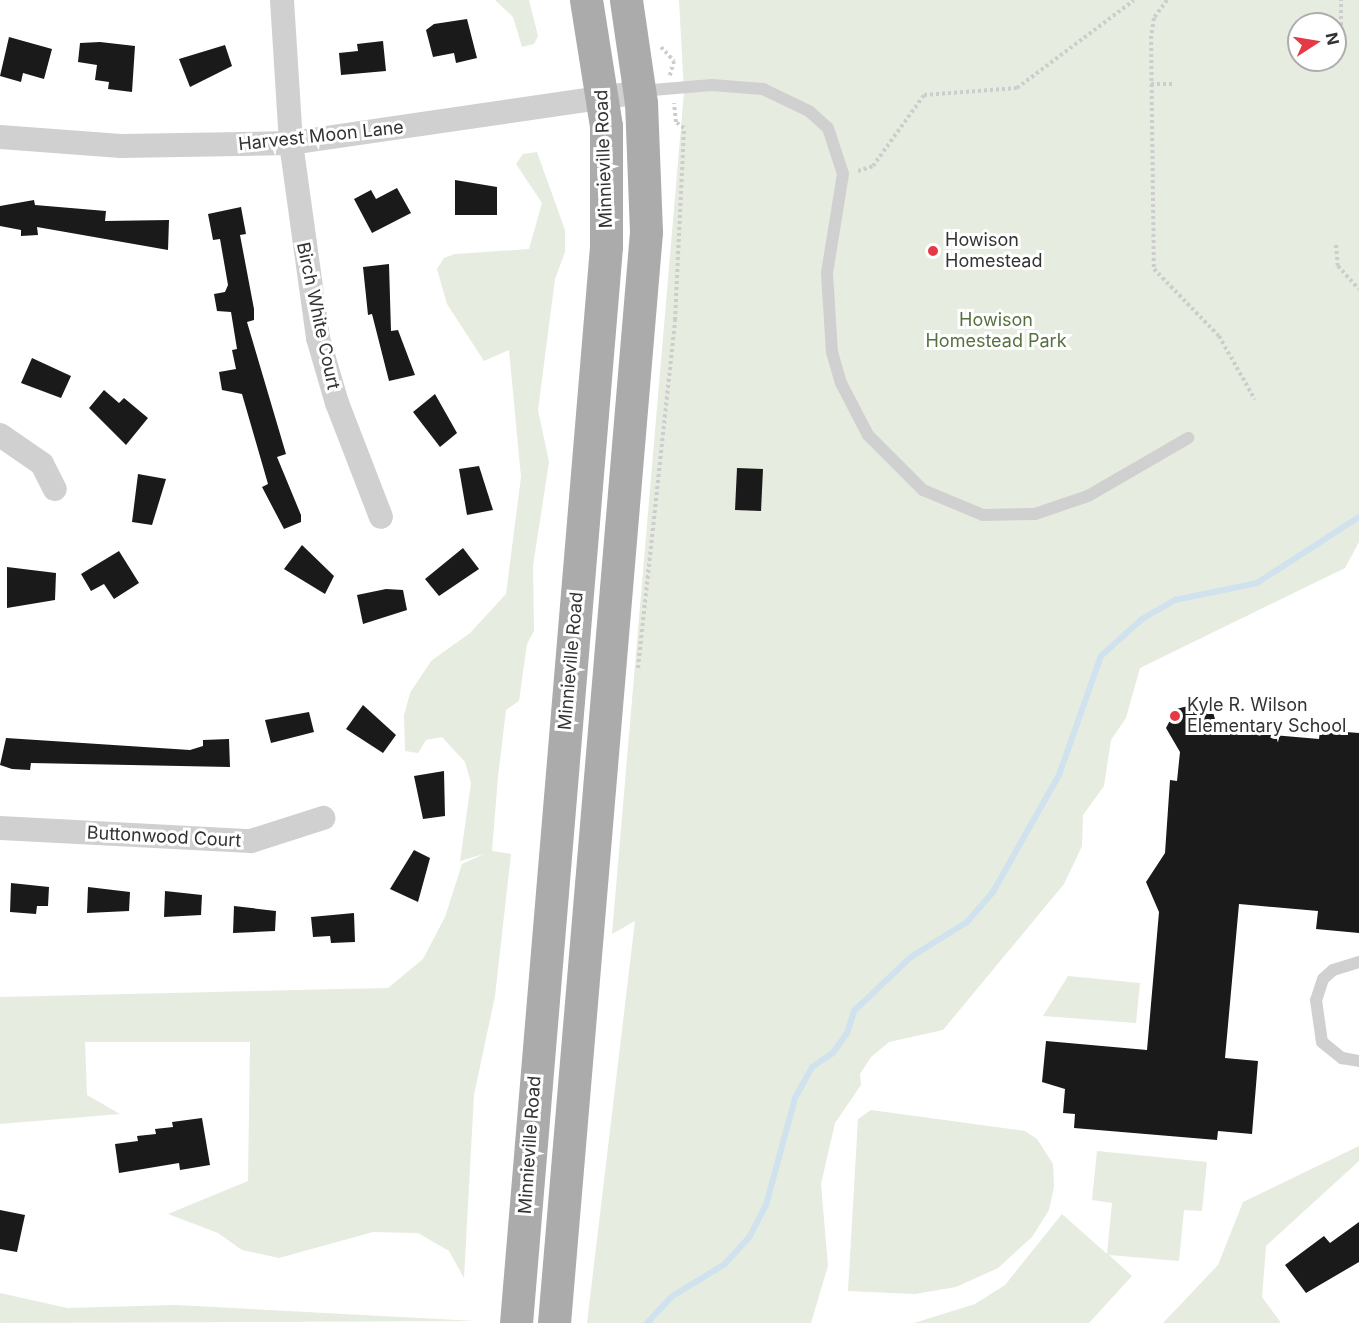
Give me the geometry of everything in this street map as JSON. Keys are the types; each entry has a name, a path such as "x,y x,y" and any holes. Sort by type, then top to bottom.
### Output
{"main road":[{"name":"Minnieville Road","path":"516,1323 606,246 602,96 586,0"},
{"path":"554,1323 643,278 646,186 640,92 626,0"}],"street":[{"name":"Birch White Court","path":"282,0 291,143 318,338 337,403 381,517"},
{"name":"Harvest Moon Lane","path":"0,137 121,146 291,143 640,92"},
{"path":"0,435 42,464 55,489"},
{"name":"Buttonwood Court","path":"0,828 244,841 282,835 323,818"}],"lane":[{"path":"640,92 734,85 787,98 828,128 843,174 827,273 832,352 854,413 890,463 913,483 955,507 983,515 1035,514 1088,496 1188,438"},
{"path":"1359,962 1333,970 1323,979 1316,1000 1322,1042 1342,1058 1359,1061"}],"path":[{"path":"843,174 873,166 924,95 1017,88 1134,0"},
{"path":"1167,0 1152,28 1154,269 1219,336 1255,400"},
{"path":"1151,84 1174,84"},
{"path":"637,674 675,320 684,128 676,122"},
{"path":"1336,245 1338,266 1359,289"}],"green space":[{"path":"495,0 529,0 538,36 534,44 522,47 513,17"},
{"name":"Howison Homestead Park","path":"679,0 1359,0 1359,542 1345,568 1140,668 1126,718 1111,740 1104,786 1083,815 1082,846 1064,884 943,1030 889,1042 871,1057 860,1074 861,1085 835,1123 821,1184 828,1266 811,1323 587,1323 635,921 612,934 684,92"},
{"path":"537,152 565,230 565,252 555,279 538,410 549,462 533,566 534,631 527,644 519,701 506,710 498,777 492,851 511,854 495,996 474,1095 464,1278 449,1251 418,1233 373,1232 279,1258 242,1250 218,1233 168,1214 248,1181 250,1042 85,1042 87,1095 120,1114 0,1124 0,997 388,988 423,959 445,917 462,864 484,854 460,861 471,783 465,762 442,737 426,740 418,753 405,751 404,715 410,693 431,661 470,633 506,594 521,477 509,350 484,361 447,304 437,269 444,258 455,254 529,249 542,203 516,164 523,154"},
{"path":"1068,976 1140,983 1136,1023 1043,1016"},
{"path":"871,1110 1025,1131 1037,1139 1053,1164 1054,1187 1049,1210 1032,1237 998,1268 956,1287 915,1294 848,1291 858,1119"},
{"path":"1359,1146 1359,1161 1266,1246 1262,1297 1281,1323 1163,1323 1218,1265 1243,1202"},
{"path":"1097,1151 1207,1162 1202,1211 1184,1210 1179,1261 1109,1255 1132,1276 1089,1323 914,1323 975,1304 1005,1285 1062,1214 1107,1254 1112,1203 1092,1200"},
{"path":"0,1293 67,1308 176,1305 476,1321 0,1323"}],"building":[{"path":"467,19 477,58 456,63 454,53 433,57 426,30 434,24"},
{"path":"9,37 52,49 44,79 23,73 21,82 0,76"},
{"path":"383,41 386,71 341,75 339,53 358,51 357,44"},
{"path":"100,42 135,46 132,92 108,89 109,82 95,80 97,65 78,62 80,43"},
{"path":"225,45 232,66 190,87 179,59"},
{"path":"455,180 497,187 497,215 455,215"},
{"path":"397,188 411,213 372,233 354,199 371,190 376,199"},
{"path":"34,200 35,205 106,211 105,221 169,220 168,250 37,227 38,235 21,236 21,230 0,226 0,206"},
{"path":"241,207 246,234 240,235 254,309 254,320 247,322 286,454 277,457 301,515 301,522 284,529 262,487 268,484 242,394 222,390 219,372 236,369 232,350 237,349 231,312 217,311 214,294 225,292 228,285 220,239 213,240 208,214"},
{"path":"389,264 391,331 398,330 415,375 389,381 372,314 368,315 363,267"},
{"path":"32,358 71,376 61,398 21,383"},
{"path":"104,390 119,403 124,398 148,418 126,445 89,408"},
{"path":"435,394 457,433 440,447 413,412"},
{"path":"479,466 493,510 467,515 459,469"},
{"path":"737,468 763,469 761,511 735,510"},
{"path":"138,474 166,479 152,525 132,522"},
{"path":"302,545 334,576 325,594 284,569"},
{"path":"463,548 479,569 439,596 425,579"},
{"path":"119,551 139,583 114,599 104,584 91,591 81,574"},
{"path":"7,567 56,573 55,600 7,608"},
{"path":"386,589 403,590 407,610 363,624 357,595"},
{"path":"1196,704 1213,712 1218,730 1319,739 1320,730 1359,733 1359,933 1316,929 1318,911 1239,904 1225,1058 1258,1061 1252,1134 1218,1131 1217,1140 1074,1128 1075,1114 1063,1113 1065,1089 1042,1082 1046,1041 1147,1050 1159,912 1146,882 1165,853 1170,780 1177,781 1180,752 1166,728 1176,709"},
{"path":"363,705 396,735 383,753 346,729"},
{"path":"309,712 314,732 271,743 265,720"},
{"path":"6,738 190,750 203,746 203,740 229,739 230,767 31,763 30,770 12,769 0,765"},
{"path":"444,771 445,816 423,819 414,776"},
{"path":"414,850 430,858 418,902 390,889"},
{"path":"11,883 49,887 48,906 37,906 36,914 10,912"},
{"path":"88,887 130,892 129,911 87,913"},
{"path":"165,891 202,895 201,915 164,917"},
{"path":"234,906 276,911 275,931 233,933"},
{"path":"354,913 355,942 331,943 330,936 313,937 311,917"},
{"path":"202,1118 210,1165 180,1170 179,1163 119,1173 115,1144 138,1141 137,1136 156,1134 155,1129 173,1127 172,1122"},
{"path":"0,1210 25,1215 17,1252 0,1249"},
{"path":"1359,1222 1359,1262 1306,1293 1285,1265 1324,1236 1330,1243"}],"waterway":[{"path":"647,1323 671,1297 725,1264 750,1236 766,1205 795,1098 812,1067 833,1053 847,1033 854,1011 911,957 967,922 993,892 1059,775 1101,656 1142,619 1175,600 1257,583 1359,517"}],"place":[{"name":"Howison Homestead","path":"933,251"},
{"name":"Kyle R. Wilson Elementary School","path":"1175,716"}]}
